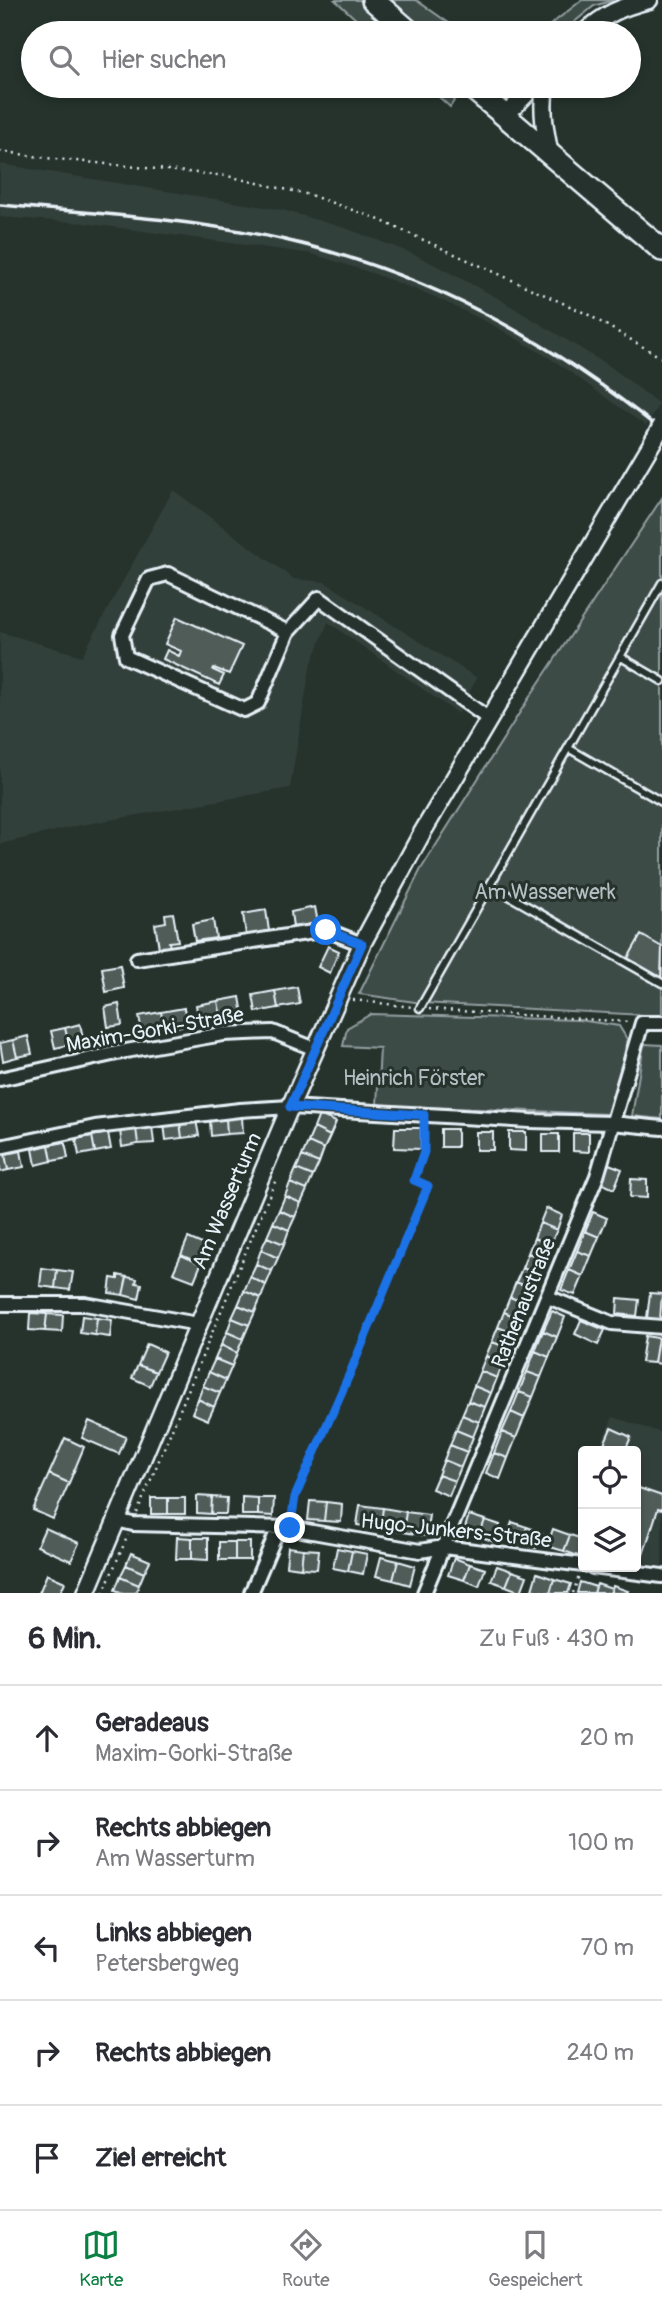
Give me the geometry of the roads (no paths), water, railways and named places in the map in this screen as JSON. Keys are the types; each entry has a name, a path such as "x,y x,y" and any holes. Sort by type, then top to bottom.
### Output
{"main road":[{"path":"373,0 397,21"},
{"path":"484,98 662,250"}],"street":[{"path":"597,21 630,5 649,0"},
{"path":"505,116 522,98"},
{"path":"543,98 543,124 550,155"},
{"name":"Am Wasserturm","path":"86,1593 290,1107 362,944 422,833 658,431"},
{"path":"288,632 168,574 149,579 122,635 126,657 244,710 258,703 288,632 319,598 489,719"},
{"path":"137,958 326,930 362,944"},
{"name":"Rathenaustraße","path":"424,1593 597,1176 642,1023 662,1023"},
{"name":"Maxim-Gorki-Straße","path":"0,1079 223,1034 273,1032 315,1049"},
{"path":"0,1147 95,1127 240,1110 290,1107 612,1123 662,1128"},
{"path":"548,1297 611,1323 662,1327"},
{"path":"0,1304 85,1304 198,1324"},
{"name":"Hugo-Junkers-Straße","path":"116,1520 133,1524 290,1528 420,1550 444,1547 578,1569"},
{"path":"251,1593 276,1534 290,1528"},
{"path":"631,1572 662,1576"}],"lane":[{"path":"420,1008 662,583"},
{"path":"621,657 662,681"},
{"path":"568,748 662,802"},
{"path":"490,885 662,983"}],"railway":[{"path":"0,205 215,227 285,240 388,271 437,291 531,339 576,367 662,431"}],"park label":[{"name":"Am Wasserwerk","path":"545,892"},
{"name":"Heinrich Förster","path":"414,1078"}]}
